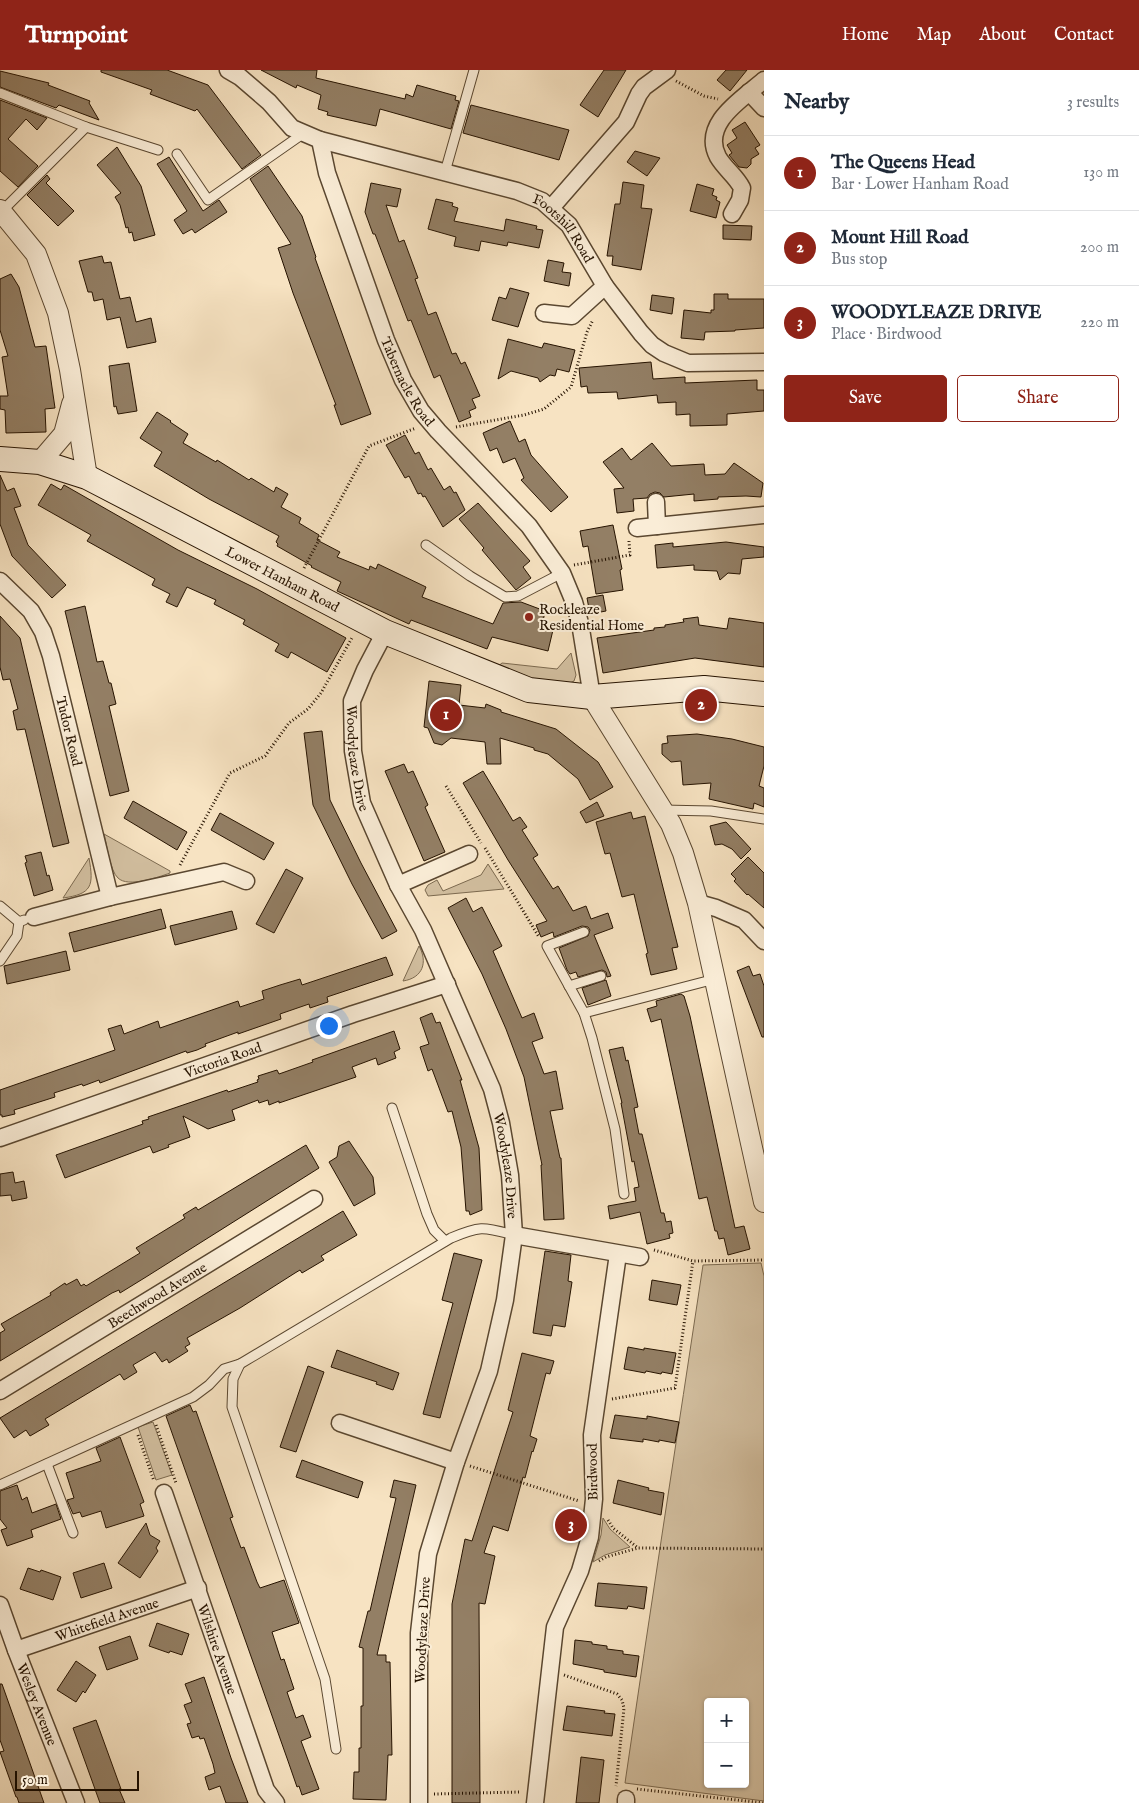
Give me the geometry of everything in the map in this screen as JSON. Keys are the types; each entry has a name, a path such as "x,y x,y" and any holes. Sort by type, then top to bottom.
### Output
{"main road":[{"name":"Lower Hanham Road","path":"0,459 40,462 87,477 385,632 529,690 592,698 704,688 764,694"}],"street":[{"path":"228,70 240,77 269,102 292,128 320,140"},
{"path":"551,208 626,122 644,87 667,70"},
{"path":"732,214 740,200 742,188 717,155 715,134 721,119 731,106 764,80"},
{"path":"749,92 764,108"},
{"name":"Footshill Road","path":"320,140 517,191 542,200 569,225 609,292 652,345 674,358 688,362 764,362"},
{"name":"Tabernacle Road","path":"320,140 327,173 386,340 403,380 421,411 434,427 529,526 561,571 574,602 580,623 592,698"},
{"path":"1,210 36,254 58,313 87,477"},
{"path":"544,313 572,316 609,292"},
{"path":"40,462 64,434 74,398"},
{"path":"656,502 657,526"},
{"path":"637,528 764,515"},
{"name":"Tudor Road","path":"0,581 31,611 46,640 110,897"},
{"name":"Woodyleaze Drive","path":"385,632 365,670 352,701 353,751 362,803 398,885 423,930 492,1089 501,1123 510,1175 514,1235 504,1300 489,1371 456,1462 428,1554 419,1633 419,1798"},
{"path":"592,698 671,824 683,853 698,903 764,1202"},
{"path":"398,885 469,854"},
{"path":"27,919 110,897 224,872 246,881"},
{"path":"698,903 716,908 744,920 764,941"},
{"name":"Victoria Road","path":"0,1138 353,1014 447,984"},
{"name":"Beechwood Avenue","path":"0,1390 314,1199"},
{"path":"514,1235 628,1255"},
{"name":"Birdwood","path":"535,1797 555,1627 580,1571 590,1537 593,1502 592,1435 596,1403 628,1255"},
{"path":"340,1423 456,1462"},
{"name":"Wilshire Avenue","path":"164,1493 266,1790 276,1803"},
{"name":"Whitefield Avenue","path":"16,1650 198,1588"},
{"name":"Wesley Avenue","path":"0,1605 76,1803"}],"lane":[{"path":"445,172 474,70"},
{"path":"0,93 86,127 158,150"},
{"path":"1,210 86,127"},
{"path":"177,154 208,200 304,133"},
{"path":"426,544 470,576 504,597 518,596 561,571"},
{"path":"662,810 711,811 764,819"},
{"path":"0,906 27,919 0,961"},
{"path":"584,932 547,946 584,1013 602,1074 615,1129 624,1194"},
{"path":"569,986 601,976"},
{"path":"584,1013 715,979"},
{"path":"392,1108 427,1214 434,1230 445,1241"},
{"path":"0,1485 193,1397 209,1385 224,1369 240,1364 445,1241 472,1229 487,1228 514,1235"},
{"path":"240,1364 233,1379 232,1407 325,1679 336,1749"},
{"path":"47,1464 73,1533"}],"path":[{"path":"689,89 704,96"},
{"path":"295,585 368,446 434,427 472,424 544,410 571,387 586,332 609,292"},
{"path":"561,571 630,555 627,531 637,528"},
{"path":"170,884 230,773 266,756 289,723 308,709 321,693 362,620"},
{"path":"446,786 539,937 547,946"},
{"path":"628,1255 645,1247 693,1261 764,1260"},
{"path":"596,1403 675,1388 693,1261"},
{"path":"134,1424 158,1495 178,1488 152,1415"},
{"path":"456,1462 593,1502 613,1528 638,1548"},
{"path":"580,1571 606,1557 638,1548 764,1549"},
{"path":"549,1670 617,1694 622,1700 624,1708 616,1786 626,1794 764,1803"},
{"path":"419,1798 535,1797"}],"shaded area":[{"path":"571,653 576,675 574,681 570,683 536,680 497,667 502,663 557,669"},
{"path":"104,834 170,871 170,873 144,881 123,881 115,875"},
{"path":"89,858 91,882 89,887 80,894 63,898"},
{"path":"488,864 504,889 428,896 425,890 428,885 437,880 443,891 481,875"},
{"path":"419,946 423,958 422,968 415,977 403,981"},
{"path":"761,1263 764,1276 764,1801 625,1783 703,1265"},
{"path":"153,1422 172,1475 156,1480 138,1427"},
{"path":"603,1518 610,1529 630,1547 605,1555 593,1562 601,1535"}],"building":[{"path":"101,70 167,70 208,85 261,155 242,169 197,109 195,111 150,94 152,90 101,72"},
{"path":"261,70 317,70 316,78 405,99 406,94 413,97 417,85 456,96 455,100 459,101 451,129 380,109 376,126 327,115 328,112 318,109 321,95 297,85 296,88"},
{"path":"604,70 626,70 598,117 580,105"},
{"path":"726,70 747,70 730,91 717,80"},
{"path":"0,71 49,83 48,85 90,101 89,103 99,120 59,105 56,108 0,87"},
{"path":"0,100 47,118 37,130 26,119 8,139 38,166 18,187 0,171"},
{"path":"471,105 569,130 559,160 463,133"},
{"path":"745,122 760,145 755,148 759,154 751,159 751,164 747,168 739,167 729,155 732,153 727,145 737,138 732,130"},
{"path":"117,147 141,186 155,235 134,241 132,232 129,233 128,227 126,228 120,205 115,197 121,193 97,165"},
{"path":"635,151 660,158 647,176 627,162"},
{"path":"169,157 203,211 219,200 227,212 195,233 192,229 183,234 174,220 187,211 157,164"},
{"path":"268,166 302,216 315,258 371,414 341,425 334,405 336,405 293,293 278,248 291,244 250,179"},
{"path":"47,175 50,179 46,183 74,211 58,226 27,195"},
{"path":"623,182 644,185 641,208 652,209 641,270 612,265 613,256 607,256 615,204 620,204"},
{"path":"371,183 401,189 397,207 386,205 399,242 404,240 418,278 415,279 428,315 436,312 452,354 456,353 461,364 465,362 480,396 472,399 476,408 469,411 471,417 459,422 440,375 434,378 411,320 408,321 375,234 373,234 365,212"},
{"path":"697,184 714,189 712,195 717,197 716,200 720,202 716,218 690,211"},
{"path":"436,199 453,203 452,206 458,208 454,221 504,231 506,219 537,226 536,229 543,230 539,248 508,242 507,246 481,241 479,251 454,246 456,237 428,229"},
{"path":"723,225 752,226 751,240 723,239"},
{"path":"102,256 104,263 111,262 120,299 130,297 136,322 151,318 156,342 127,348 120,317 107,320 103,299 94,301 92,292 88,292 79,261"},
{"path":"548,260 564,263 562,272 571,273 569,286 544,281"},
{"path":"11,274 19,287 35,347 46,346 55,408 45,409 46,432 6,433 5,410 0,409 0,396 8,396 2,357 8,356 0,330 0,279"},
{"path":"510,288 529,293 518,327 492,320 499,297 506,299"},
{"path":"714,294 728,294 728,299 764,299 764,328 705,332 704,340 681,338 684,310 711,313 711,310 714,310"},
{"path":"652,295 674,298 672,314 650,310"},
{"path":"508,339 542,348 544,343 575,350 569,372 557,369 555,376 550,375 540,382 538,378 511,371 498,379"},
{"path":"651,362 653,379 685,377 685,383 757,380 757,390 764,390 764,411 727,414 727,425 690,426 690,414 676,415 676,402 658,403 657,395 618,399 617,392 588,393 587,386 581,387 579,368"},
{"path":"129,363 137,411 118,414 116,406 114,407 109,366"},
{"path":"157,412 188,434 183,443 216,462 217,460 249,480 251,478 274,492 276,487 288,494 281,507 301,518 299,523 319,535 317,540 340,552 337,557 369,570 370,566 376,569 378,564 426,587 422,597 493,624 503,603 521,602 545,611 542,627 553,630 548,651 492,637 487,649 411,620 409,624 337,591 341,582 311,567 277,546 276,542 279,536 209,499 154,466 162,452 140,438"},
{"path":"510,421 519,442 525,439 531,455 568,497 551,512 521,480 524,478 515,458 503,463 497,448 490,451 483,433"},
{"path":"405,435 415,454 419,452 428,470 431,468 444,490 450,486 454,493 456,492 465,510 443,527 425,496 423,497 421,493 418,494 409,476 405,478 386,445"},
{"path":"652,443 671,466 704,464 705,475 725,474 734,463 763,483 761,497 718,497 718,499 694,501 694,494 664,497 660,493 655,492 647,498 633,499 634,511 617,513 614,489 624,488 603,462 622,448 631,460"},
{"path":"0,475 7,491 14,488 21,506 14,508 28,545 66,585 52,598 12,556 0,524"},
{"path":"51,484 61,490 64,485 178,550 257,589 346,638 327,672 291,652 288,658 275,651 279,644 243,624 245,620 214,604 216,600 187,587 177,607 166,602 170,594 152,585 155,579 87,541 91,535 38,505"},
{"path":"478,503 530,561 523,567 531,578 516,590 459,519"},
{"path":"613,525 622,569 620,570 623,590 596,594 588,546 583,547 580,531"},
{"path":"726,542 764,547 764,557 742,559 740,574 728,573 720,580 717,571 694,570 694,565 657,568 655,545 673,543 673,547"},
{"path":"603,595 606,611 590,614 587,598"},
{"path":"85,606 97,662 103,661 116,704 109,706 129,791 110,796 65,611"},
{"path":"0,616 20,638 69,843 53,847 25,729 17,730 13,711 18,709 10,679 3,680 0,667"},
{"path":"698,617 699,625 727,629 729,618 764,623 764,667 695,658 603,673 597,638 654,630 654,628 665,627 665,625 684,622 683,619"},
{"path":"429,681 461,685 459,705 485,708 486,704 501,710 501,712 556,729 598,762 613,787 590,800 578,779 548,754 500,738 501,764 487,764 485,742 451,738 442,745 434,743 428,728 424,727"},
{"path":"322,731 330,800 397,931 382,939 313,805 304,733"},
{"path":"697,734 732,739 764,747 764,766 759,786 764,788 764,807 754,803 753,809 709,799 711,783 683,785 681,761 671,762 662,754 662,744 668,743 667,736"},
{"path":"404,764 408,773 413,771 428,805 425,807 445,852 424,861 385,771"},
{"path":"483,771 513,821 520,817 527,827 522,830 538,855 533,858 553,889 558,886 573,911 586,906 591,919 608,913 613,928 594,935 611,976 607,977 606,972 602,970 578,977 576,972 570,974 567,970 559,948 588,936 590,930 588,927 582,926 554,937 553,932 541,937 536,925 547,921 508,860 463,783"},
{"path":"133,801 187,832 177,850 124,818"},
{"path":"597,802 604,816 586,823 580,812"},
{"path":"631,812 633,819 645,816 678,947 672,948 677,969 651,975 646,954 648,953 634,894 622,897 610,853 605,854 596,822"},
{"path":"220,813 274,843 264,860 211,830"},
{"path":"726,822 751,849 741,859 732,849 722,844 715,845 710,826"},
{"path":"41,852 47,876 49,875 53,890 34,896 25,863 27,862 25,856"},
{"path":"748,857 764,873 764,908 747,895 734,881 736,879 731,874"},
{"path":"286,869 303,878 274,933 256,924"},
{"path":"466,898 473,912 482,907 502,946 493,951 522,1018 534,1013 543,1038 532,1042 544,1074 556,1071 563,1109 550,1111 561,1158 564,1219 544,1220 542,1165 524,1077 482,974 448,908"},
{"path":"161,909 166,928 74,952 69,933"},
{"path":"232,911 237,929 175,945 170,926"},
{"path":"66,951 70,970 7,984 4,966"},
{"path":"386,957 393,975 327,997 328,1002 310,1008 309,1004 280,1014 281,1019 205,1044 206,1046 197,1050 187,1053 186,1051 100,1083 99,1080 54,1093 55,1097 14,1110 15,1114 2,1117 0,1115 0,1090 115,1050 108,1029 121,1025 124,1034 158,1021 160,1028 238,1001 240,1007 264,999 262,991 280,985 300,979 302,985"},
{"path":"749,966 753,976 760,974 764,986 764,1037 762,1037 737,971"},
{"path":"606,980 611,996 588,1005 582,988"},
{"path":"681,994 684,996 690,1016 735,1228 744,1226 750,1249 728,1255 724,1238 719,1239 717,1231 715,1231 707,1197 699,1199 661,1019 651,1022 647,1009 657,1006 656,1001"},
{"path":"432,1013 436,1023 440,1022 462,1080 460,1080 479,1148 482,1210 470,1215 469,1211 466,1211 461,1147 452,1111 448,1112 432,1069 428,1071 420,1047 429,1044 420,1018"},
{"path":"394,1031 400,1049 394,1052 396,1058 378,1065 376,1058 352,1067 356,1077 279,1103 279,1101 269,1105 268,1100 259,1103 258,1100 232,1110 235,1120 208,1129 183,1116 190,1137 153,1153 150,1146 65,1178 56,1155 143,1124 142,1121 149,1119 148,1117 227,1090 228,1092 258,1082 258,1076 277,1070 279,1074 313,1062 312,1060"},
{"path":"623,1047 626,1061 628,1060 638,1107 634,1108 639,1134 642,1134 661,1213 664,1213 666,1222 671,1221 673,1233 669,1234 670,1238 647,1244 640,1212 610,1219 608,1206 636,1201 634,1188 639,1187 609,1050"},
{"path":"349,1141 373,1177 375,1194 354,1206 329,1162 337,1157 339,1146"},
{"path":"306,1145 319,1168 120,1293 119,1290 112,1293 0,1361 0,1333 5,1330 1,1324 51,1295 50,1293 65,1283 66,1285 77,1279 81,1286 84,1284 86,1286 140,1253 136,1248 185,1218 183,1215 196,1207 198,1210"},
{"path":"13,1172 15,1183 24,1181 27,1198 12,1201 11,1195 0,1196 0,1174"},
{"path":"343,1211 357,1235 321,1256 324,1260 302,1273 300,1270 240,1308 187,1338 190,1344 185,1347 188,1351 169,1363 167,1359 162,1362 155,1352 133,1365 137,1372 124,1380 120,1374 45,1419 49,1425 30,1436 26,1430 14,1438 0,1418"},
{"path":"545,1251 571,1255 568,1281 572,1282 565,1327 553,1325 551,1336 533,1333"},
{"path":"454,1253 482,1260 440,1418 423,1414 453,1303 442,1300"},
{"path":"652,1280 681,1285 677,1305 649,1300"},
{"path":"628,1347 676,1353 672,1374 646,1371 645,1373 624,1369"},
{"path":"337,1350 399,1373 393,1390 376,1384 377,1382 331,1367"},
{"path":"522,1353 554,1361 550,1374 546,1373 530,1436 537,1439 525,1478 523,1477 508,1531 493,1526 484,1553 495,1556 485,1604 479,1603 480,1803 452,1803 452,1604 465,1539 472,1541 513,1412 508,1410"},
{"path":"308,1366 324,1372 296,1452 280,1447"},
{"path":"190,1405 193,1412 196,1411 233,1517 230,1518 241,1548 244,1547 260,1588 284,1580 299,1623 272,1632 281,1660 284,1659 294,1689 287,1692 296,1718 303,1715 311,1737 301,1741 319,1789 302,1795 299,1786 297,1787 166,1416"},
{"path":"615,1415 647,1419 647,1416 679,1422 675,1443 659,1440 659,1442 643,1439 643,1442 610,1438"},
{"path":"120,1437 144,1502 140,1504 144,1516 106,1528 101,1511 82,1517 80,1512 73,1514 67,1500 74,1498 66,1473 101,1461 96,1448"},
{"path":"302,1460 363,1482 358,1498 296,1477"},
{"path":"394,1480 416,1485 377,1655 386,1655 386,1662 390,1662 392,1755 388,1755 386,1800 353,1799 354,1772 359,1772 361,1706 363,1706 363,1648 359,1647 368,1611 370,1611 396,1498 390,1497"},
{"path":"618,1480 664,1493 661,1515 613,1503"},
{"path":"17,1485 22,1500 27,1497 32,1513 56,1504 61,1519 31,1530 33,1537 7,1546 1,1530 7,1528 0,1519 0,1491"},
{"path":"146,1523 150,1535 160,1541 156,1548 158,1551 140,1578 118,1563"},
{"path":"104,1563 112,1588 81,1598 73,1573"},
{"path":"28,1568 61,1577 53,1600 20,1589"},
{"path":"598,1583 647,1587 644,1609 628,1606 627,1609 595,1606"},
{"path":"157,1623 189,1634 182,1655 149,1646"},
{"path":"130,1636 138,1659 107,1670 99,1647"},
{"path":"575,1640 592,1642 592,1644 607,1646 607,1649 623,1651 623,1654 639,1656 636,1677 604,1672 604,1670 573,1664"},
{"path":"76,1661 96,1675 85,1693 83,1691 76,1702 57,1690"},
{"path":"204,1677 248,1803 226,1803 220,1786 209,1790 205,1777 215,1773 213,1764 204,1738 200,1739 199,1736 192,1738 187,1724 191,1723 184,1705 192,1702 185,1684"},
{"path":"0,1684 2,1684 44,1803 19,1803 16,1797 0,1752 4,1751 0,1740"},
{"path":"567,1706 615,1714 612,1736 563,1730"},
{"path":"96,1720 125,1803 100,1803 73,1728"},
{"path":"581,1757 604,1760 599,1803 576,1803"}],"place":[{"name":"Rockleaze Residential Home","path":"529,617"},
{"name":"Mount Hill Road","path":"701,705"},
{"name":"The Queens Head","path":"446,715"},
{"name":"WOODYLEAZE DRIVE","path":"571,1525"}]}
